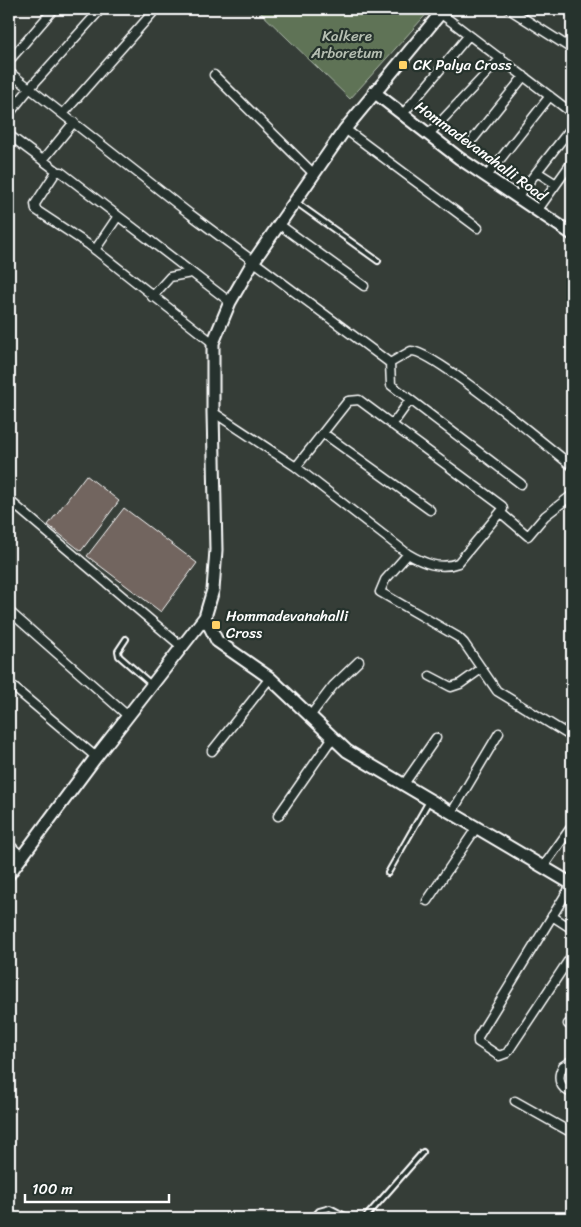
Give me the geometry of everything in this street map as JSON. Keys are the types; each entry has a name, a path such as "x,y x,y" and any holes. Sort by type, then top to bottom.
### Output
{"main road":[{"path":"9,874 205,616 213,590 216,550 212,412 214,343 230,302 253,262 345,129 442,11"},
{"name":"Hommadevanahalli Road","path":"374,92 487,176 572,234"},
{"path":"205,616 217,641 270,678 348,751 572,884"}],"street":[{"path":"9,60 54,9"},
{"path":"9,114 29,88 101,9"},
{"path":"63,114 156,9"},
{"path":"509,9 572,49"},
{"path":"442,11 469,35 572,113"},
{"path":"403,114 469,35"},
{"path":"429,134 500,58"},
{"path":"9,72 253,262 390,363"},
{"path":"214,75 314,174"},
{"path":"474,138 524,76"},
{"path":"487,176 550,96"},
{"path":"43,160 74,122"},
{"path":"517,197 572,127"},
{"path":"345,129 478,228"},
{"path":"9,135 230,302"},
{"path":"537,210 572,162"},
{"path":"57,171 35,207 95,250 152,297 214,343"},
{"path":"537,172 556,184"},
{"path":"95,250 118,216"},
{"path":"280,225 364,286"},
{"path":"152,297 170,277 191,273"},
{"path":"390,363 411,351 424,353 572,466"},
{"path":"390,363 390,385 521,484"},
{"path":"212,412 296,467 408,554 426,563 438,566 458,563 501,513 502,506 358,400 354,399 348,401 296,467"},
{"path":"392,425 410,400"},
{"path":"324,433 430,510"},
{"path":"501,513 528,536 545,516 572,495"},
{"path":"9,500 181,646"},
{"path":"408,554 385,580 380,592 458,637 497,691 572,737"},
{"path":"9,611 128,716"},
{"path":"310,716 333,686 359,661"},
{"path":"430,676 451,686 460,684 481,668"},
{"path":"212,751 270,678"},
{"path":"12,686 96,757"},
{"path":"452,812 499,733"},
{"path":"278,816 333,737"},
{"path":"404,784 436,738"},
{"path":"428,902 477,827"},
{"path":"543,867 571,830"},
{"path":"9,844 22,857"},
{"path":"572,884 478,1037 478,1042 499,1056 507,1053 572,955"},
{"path":"552,916 572,929"},
{"path":"572,1060 563,1066 559,1080 562,1087 572,1093"},
{"path":"515,1101 572,1133"}],"lane":[{"path":"295,202 378,261"},
{"path":"126,639 118,651 119,656 152,685"},
{"path":"388,873 430,800"},
{"path":"365,1218 423,1152"},
{"path":"313,1218 319,1211 330,1208 349,1218"}],"green space":[{"name":"Kalkere Arboretum","path":"257,9 431,9 350,99"}],"building":[{"path":"86,475 119,501 81,551 48,525"},
{"path":"124,508 197,563 161,612 87,556"}],"place":[{"name":"CK Palya Cross","path":"403,65"},
{"name":"Hommadevanahalli Cross","path":"216,625"}]}
